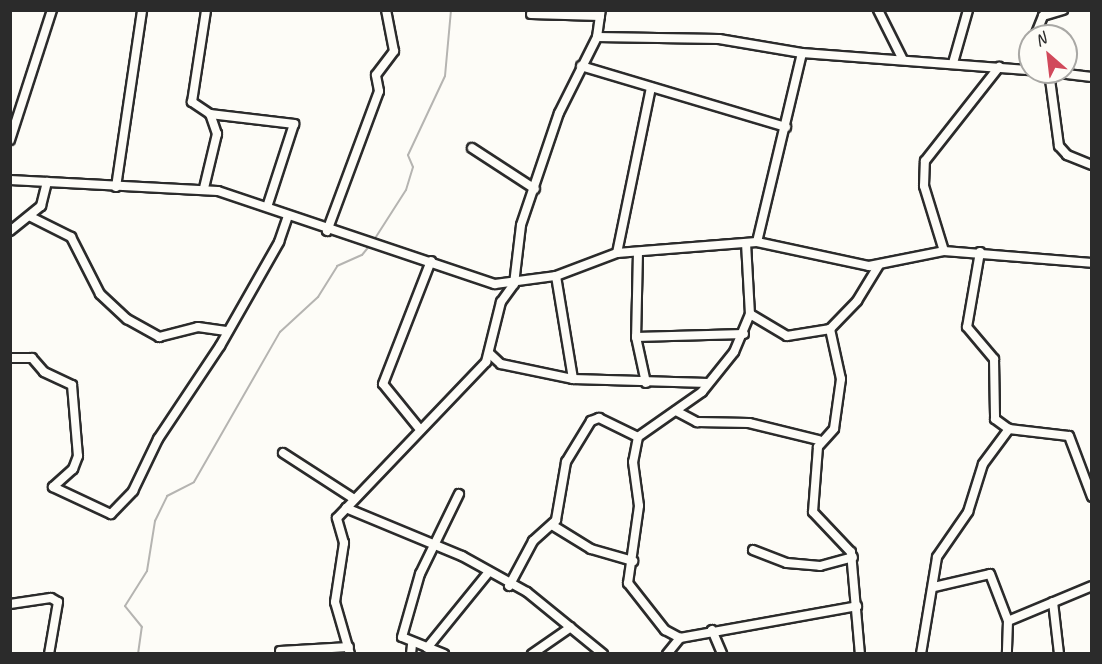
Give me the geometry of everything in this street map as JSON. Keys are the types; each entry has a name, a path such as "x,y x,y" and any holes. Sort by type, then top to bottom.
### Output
{"street":[{"path":"10,140 52,10"},
{"path":"116,187 142,10"},
{"path":"206,10 192,102 210,114 294,124 267,207"},
{"path":"327,231 379,91 376,75 394,51 386,10"},
{"path":"878,10 902,58"},
{"path":"953,63 968,10"},
{"path":"1040,24 1043,16 1064,10"},
{"path":"280,651 349,650 334,593 344,543 336,524 346,508 418,427 480,370 489,353 501,302 514,284 521,225 581,66 597,37 601,13 531,14"},
{"path":"597,37 719,39 802,53 902,58 1018,69"},
{"path":"757,242 802,53"},
{"path":"581,66 786,127"},
{"path":"944,251 924,186 925,161 999,67"},
{"path":"1051,84 1059,146 1067,155 1092,165"},
{"path":"617,253 651,87"},
{"path":"204,188 217,139 210,114"},
{"path":"472,148 535,189"},
{"path":"10,180 116,187 204,188 267,207 327,231 374,242 431,261 486,283 514,284 556,276 617,253 757,242 879,266 944,251 980,252 1092,263"},
{"path":"10,231 31,218 47,182"},
{"path":"10,358 32,358 44,372 72,386 78,456 73,469 52,488 111,514 133,491 158,439 228,331 279,242 288,216"},
{"path":"31,218 71,237 100,294 127,319 159,337 198,327 228,331"},
{"path":"638,437 676,411 708,383 744,334 750,314 746,243"},
{"path":"638,252 636,337 645,383"},
{"path":"980,252 967,327 994,359 994,413 1009,429 1069,436 1092,497"},
{"path":"418,427 383,384 431,261"},
{"path":"750,314 788,336 830,329 857,302 879,266"},
{"path":"556,276 573,379"},
{"path":"830,329 841,380 834,429 819,440 813,512 847,545 853,558 860,654"},
{"path":"636,337 744,334"},
{"path":"489,353 501,364 573,379 645,383 708,383"},
{"path":"676,411 697,422 749,423 819,440"},
{"path":"509,586 533,541 552,525 566,462 591,421 599,418 638,437"},
{"path":"921,654 934,587 937,557 968,512 983,464 1009,429"},
{"path":"638,437 633,561 628,583 665,630 680,638"},
{"path":"283,453 354,499"},
{"path":"411,654 412,645 403,631 435,542 459,494"},
{"path":"346,508 435,542 509,586 570,627 603,654"},
{"path":"552,525 591,549 633,561"},
{"path":"753,550 801,564 853,558"},
{"path":"427,648 488,573"},
{"path":"934,587 990,574 1008,621 1006,654"},
{"path":"1008,621 1092,586"},
{"path":"10,604 51,598 58,602 49,654"},
{"path":"1053,602 1059,654"},
{"path":"667,654 680,638 712,630 857,606"},
{"path":"532,654 570,627"},
{"path":"712,630 722,654"},
{"path":"412,645 444,654"}],"waterway":[{"path":"374,240 406,190 413,167 408,155 445,76 451,10"},
{"path":"138,654 142,627 125,606 147,571 155,521 167,496 194,482 280,332 318,297 337,266 362,255 371,244"}]}
